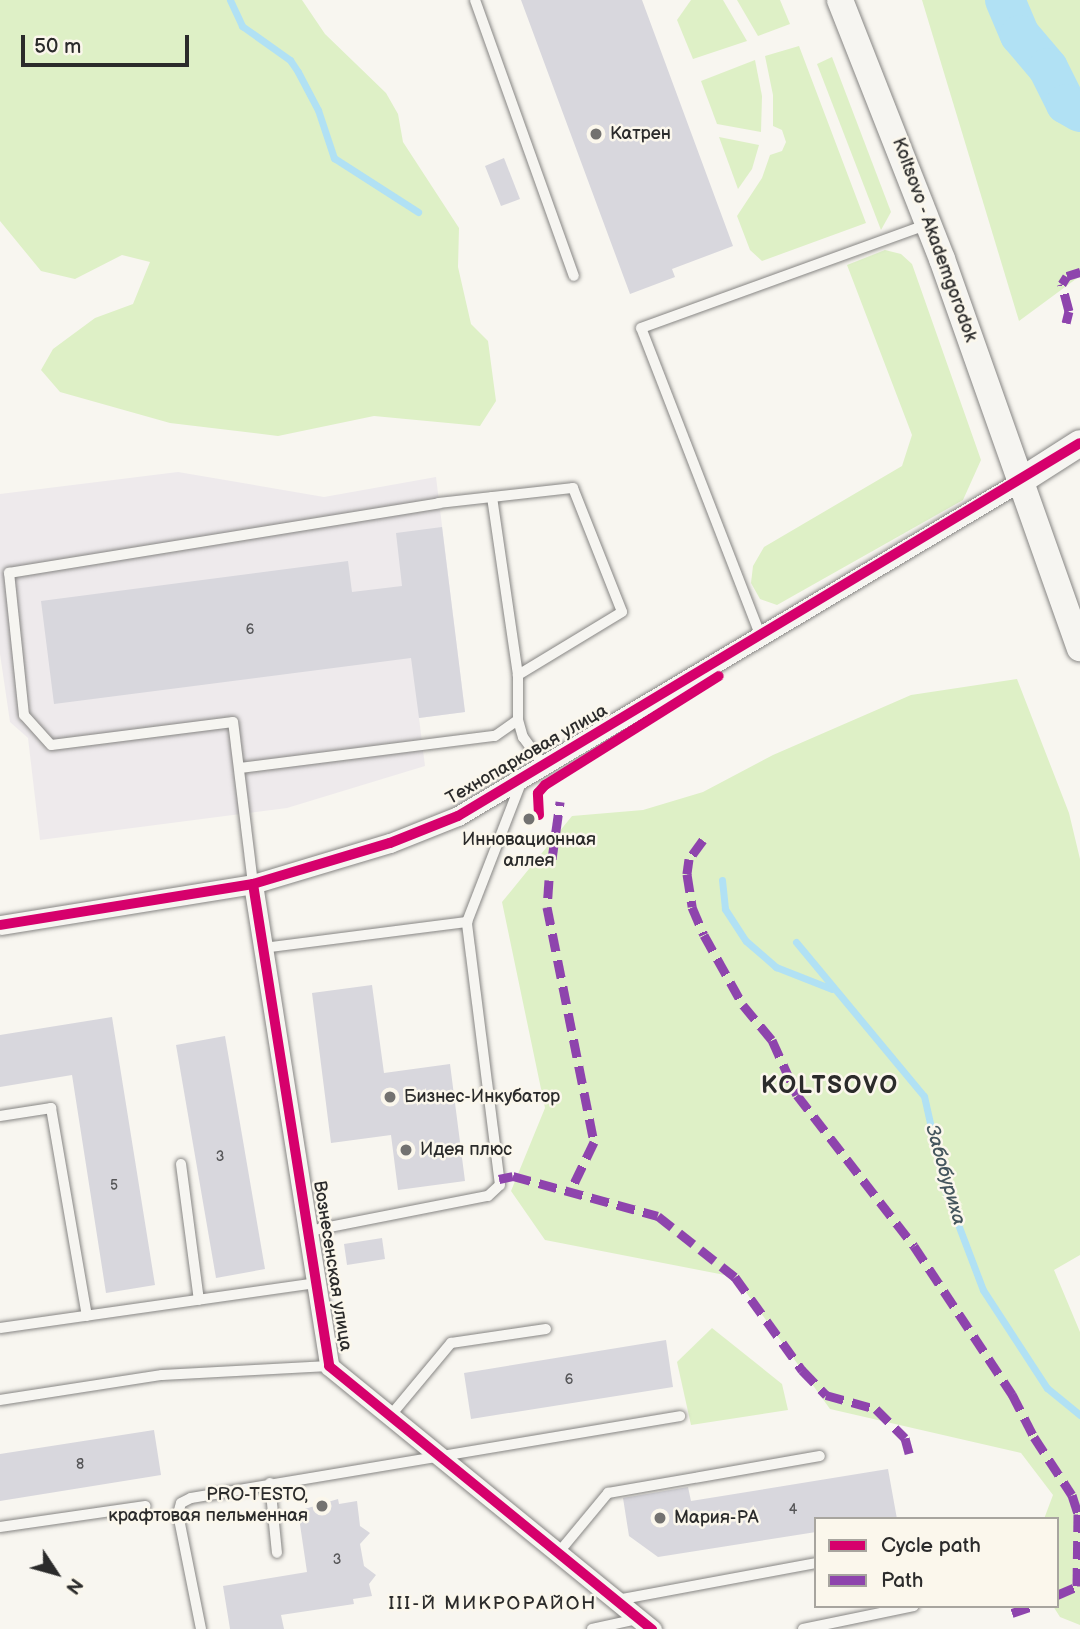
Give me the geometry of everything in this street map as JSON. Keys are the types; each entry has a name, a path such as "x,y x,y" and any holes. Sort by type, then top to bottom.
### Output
{"main road":[{"name":"Koltsovo - Akademgorodok","path":"840,0 929,224 1080,648"},
{"path":"1019,482 1080,443"}],"street":[{"name":"Технопарковая улица","path":"0,925 253,884 390,843 458,816 1019,482"},
{"name":"Вознесенская улица","path":"253,884 329,1366 645,1624"}],"lane":[{"path":"475,0 574,276"},
{"path":"761,637 641,328 929,224"},
{"path":"253,884 233,722 51,745 24,715 9,573 492,497 573,488 622,611 517,676"},
{"path":"492,497 517,676 518,720 523,737 544,766"},
{"path":"240,768 495,736 518,720"},
{"path":"309,1231 488,1196 500,1185 467,922 522,780"},
{"path":"263,948 467,922"},
{"path":"0,1116 51,1108 87,1316"},
{"path":"181,1164 199,1300"},
{"path":"0,1328 317,1283"},
{"path":"391,1415 451,1343 546,1329"},
{"path":"0,1400 162,1375 329,1366"},
{"path":"201,1629 178,1514 181,1503 270,1483 680,1416"},
{"path":"559,1552 608,1493 820,1456"},
{"path":"270,1483 277,1553"},
{"path":"0,1527 145,1506"},
{"path":"616,1600 814,1563"},
{"path":"803,1629 904,1608"},
{"path":"592,1629 645,1624"}],"shaded area":[{"path":"178,472 324,497 436,477 465,712 419,718 425,766 287,808 40,840 28,738 10,722 0,654 0,494"}],"green space":[{"path":"0,0 302,0 325,34 386,93 398,114 403,142 459,228 458,267 471,324 488,341 496,401 480,426 374,416 278,436 170,423 60,392 41,370 53,349 95,318 133,304 150,262 122,255 75,279 41,271 0,221"},
{"path":"691,0 723,0 747,41 693,59 677,20"},
{"path":"737,0 780,0 790,24 758,36"},
{"path":"922,0 1080,0 1080,276 1019,321"},
{"path":"799,46 866,223 762,261 750,250 737,216 762,178 770,155 782,151 786,142 782,130 773,126 773,95 765,56"},
{"path":"832,57 891,212 881,230 817,64"},
{"path":"755,60 762,96 761,132 717,124 701,81"},
{"path":"719,137 759,145 752,169 738,189"},
{"path":"885,250 901,254 912,264 981,460 963,500 777,605 760,599 751,583 753,566 764,547 902,466 912,435 847,265"},
{"path":"1017,679 1069,813 1080,859 1080,1255 1054,1270 1080,1332 1080,1625 1060,1617 1054,1608 1059,1608 1059,1517 1045,1517 1053,1495 1021,1453 830,1409 735,1277 545,1240 511,1191 545,1108 502,902 572,816 643,810 703,792 773,755 911,695"},
{"path":"712,1328 782,1384 788,1410 691,1425 677,1362"}],"building":[{"path":"521,0 642,0 733,246 672,269 675,277 630,294"},
{"path":"504,158 520,199 501,206 485,166"},
{"path":"442,527 465,712 419,718 411,658 54,704 41,601 348,561 352,592 402,586 396,533"},
{"name":"Бизнес-Инкубатор","path":"372,985 384,1073 450,1064 465,1181 398,1190 391,1135 331,1143 312,993"},
{"path":"112,1017 155,1285 106,1293 72,1075 0,1087 0,1035"},
{"path":"225,1036 265,1269 216,1278 176,1045"},
{"path":"382,1238 385,1259 347,1265 344,1244"},
{"path":"666,1340 673,1387 471,1419 464,1373"},
{"path":"154,1430 161,1475 0,1501 0,1454"},
{"path":"888,1469 897,1517 814,1517 814,1532 658,1557 629,1536 623,1498 688,1487 691,1501"},
{"path":"338,1499 339,1504 357,1501 360,1526 370,1533 360,1544 364,1566 376,1575 369,1584 372,1596 353,1599 354,1604 281,1615 284,1629 230,1629 223,1586 307,1572 298,1511"}],"waterway":[{"path":"230,0 242,26 290,60 298,72 318,110 334,158 418,212"},
{"name":"Забобуриха","path":"1005,0 1020,35 1048,68 1066,104 1080,112"},
{"path":"722,880 725,909 746,941 776,967 832,989"},
{"name":"Забобуриха","path":"796,942 924,1096 945,1190 983,1290 1047,1388 1080,1415"}],"marked path":[{"path":"1066,323 1069,311 1062,284 1067,276 1080,272"},
{"path":"552,859 560,802"},
{"path":"703,840 689,859 687,874 692,907 704,935 743,1005 772,1040 797,1095 914,1246 1012,1394 1034,1437 1072,1495 1078,1514 1077,1586"},
{"path":"549,880 547,907 594,1142 569,1194"},
{"path":"499,1179 513,1176 658,1216 735,1277 802,1370 826,1395 876,1409 905,1438 909,1453"},
{"path":"1059,1594 1080,1585"},
{"path":"1012,1613 1026,1608"}],"cycle path":[{"path":"0,925 253,884 390,843 458,816 1080,443"},
{"path":"539,815 538,793 545,785 719,676"},
{"path":"253,884 329,1366 652,1629"}],"place":[{"name":"Катрен","path":"596,134"},
{"name":"Инновационная аллея","path":"529,819"},
{"name":"Бизнес-Инкубатор","path":"390,1097"},
{"name":"Идея плюс","path":"406,1150"},
{"name":"PRO-TESTO, крафтовая пельменная","path":"322,1506"},
{"name":"Мария-РА","path":"660,1518"}],"district":[{"name":"KOLTSOVO","path":"830,1086"},
{"name":"III-Й МИКРОРАЙОН","path":"493,1604"}]}
